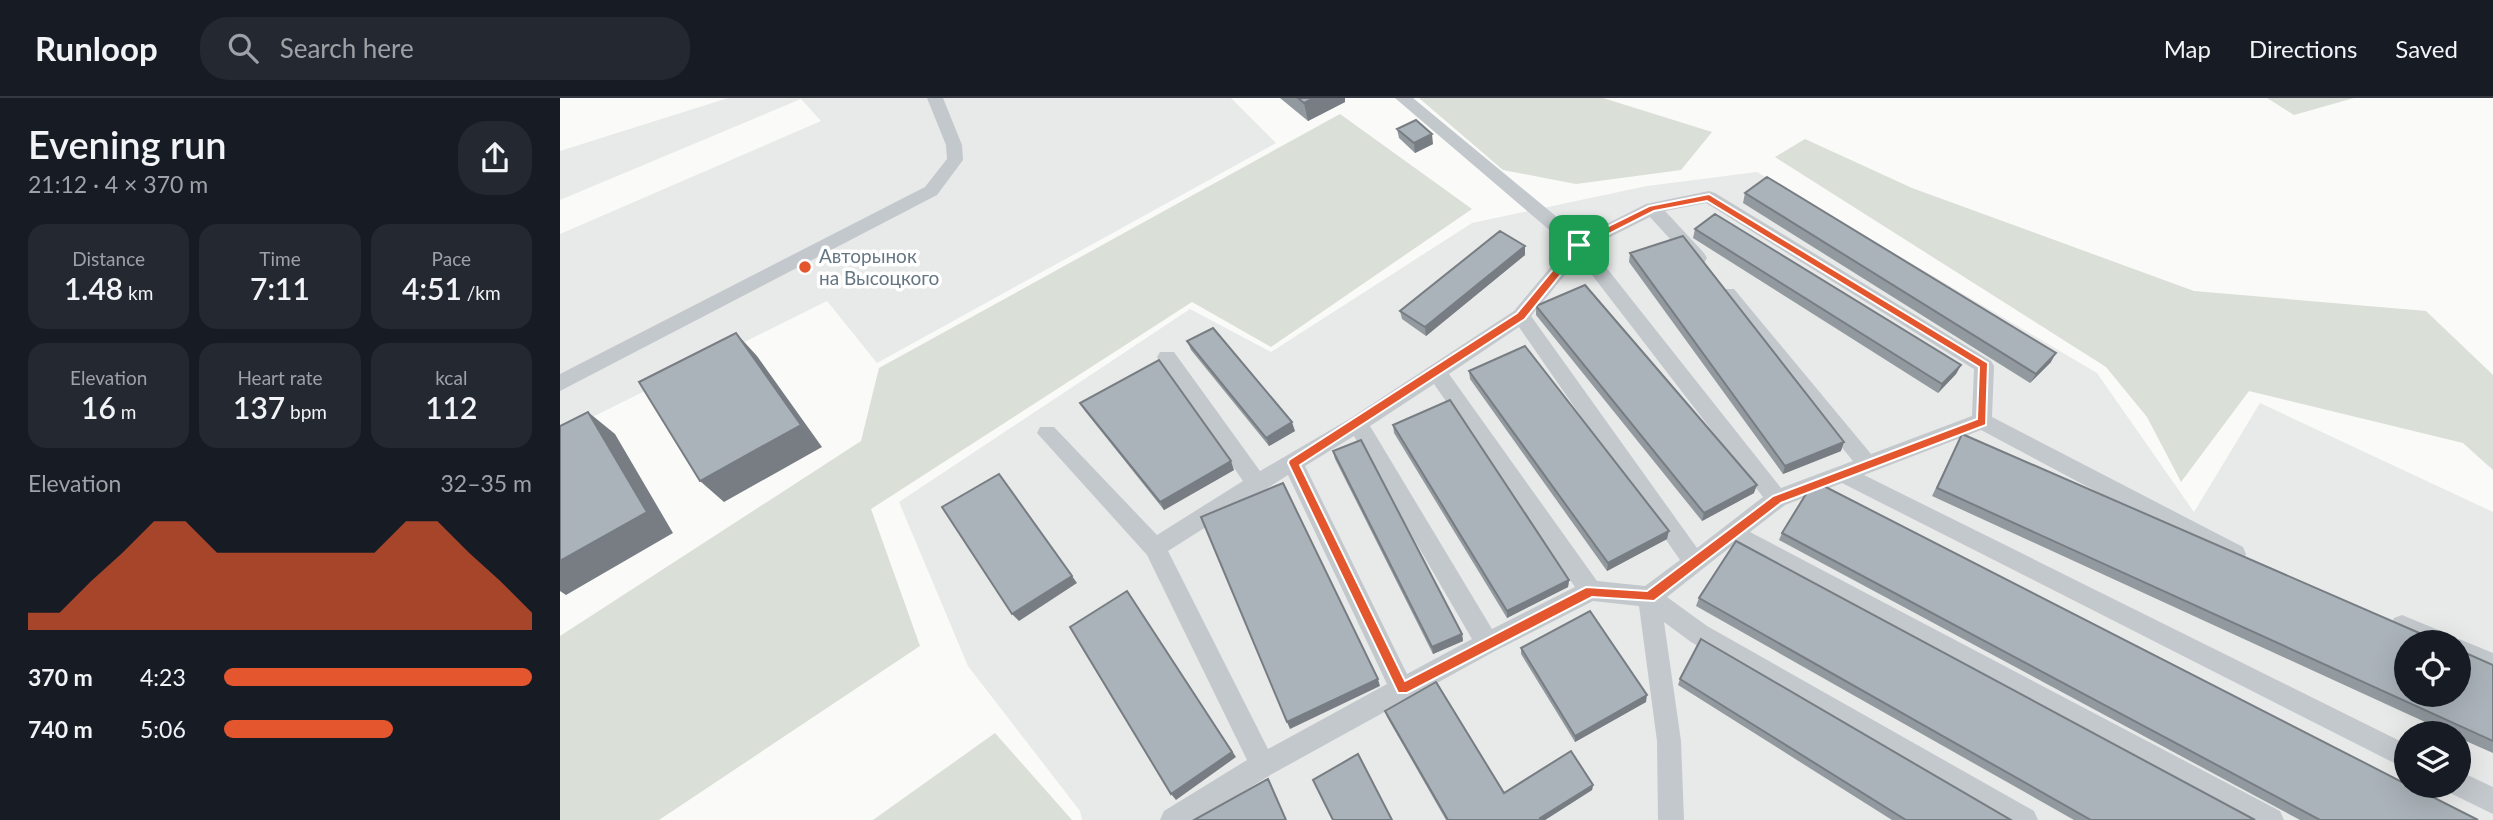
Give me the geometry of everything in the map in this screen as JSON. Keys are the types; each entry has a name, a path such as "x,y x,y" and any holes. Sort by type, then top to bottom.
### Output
{"lane":[{"path":"560,383 931,191 955,160 954,145 935,98"},
{"path":"1403,98 1579,245 1777,499"},
{"path":"1155,548 1258,482 1358,424 1521,316 1579,245 1652,208 1709,197 1984,366 1982,421"},
{"path":"1652,208 1694,253 1868,465"},
{"path":"1521,316 1694,562"},
{"path":"1167,357 1258,482"},
{"path":"1436,371 1591,591"},
{"path":"1649,597 1777,499 1982,421 2251,561"},
{"path":"1358,424 1487,643"},
{"path":"1047,433 1155,548 1263,765"},
{"path":"1293,463 1402,689"},
{"path":"1845,475 2394,751"},
{"path":"1731,533 2271,820"},
{"path":"1173,820 1263,765 1487,643 1591,591 1649,597 1699,634 2025,820"},
{"path":"1649,597 1669,741 1671,820"},
{"path":"2377,615 2412,630"},
{"path":"2471,655 2493,665"},
{"path":"2471,790 2493,801"}],"shaded area":[{"name":"Авторынок на Высоцкого","path":"728,98 1231,98 1276,143 877,363 827,301 560,433 560,234 821,121 801,99 560,200 560,151"},
{"path":"1419,98 1603,98 1712,132 1681,170 1576,184 1503,170"},
{"path":"2267,98 2354,98 2294,115"},
{"path":"1340,114 1472,209 1271,347 1192,302 871,509 920,646 659,820 560,820 560,636 861,441 879,368"},
{"path":"1805,139 1912,188 2194,291 2426,311 2493,375 2493,470 2463,443 2249,391 2181,482 2147,417 2106,367 1775,157"},
{"path":"1757,172 2097,373 2194,512 2260,403 2493,512 2493,820 1082,820 1080,811 968,666 899,502 1190,309 1271,352 1472,223 1647,186"},
{"path":"995,733 1072,820 873,820"}],"building":[{"path":"1298,98 1314,98 1304,103"},
{"path":"1416,120 1432,134 1414,143 1397,129"},
{"path":"1767,177 2056,353 2036,374 1745,193"},
{"path":"1715,214 1961,365 1942,384 1695,229"},
{"path":"1500,231 1525,246 1425,327 1400,311"},
{"path":"1683,236 1844,442 1785,466 1630,253"},
{"path":"1585,285 1757,485 1704,513 1536,306"},
{"path":"1213,328 1292,422 1266,438 1187,341"},
{"path":"736,333 801,425 700,481 639,382"},
{"path":"1525,346 1669,531 1608,563 1469,371"},
{"path":"1159,360 1231,461 1160,502 1080,403"},
{"path":"1450,400 1569,580 1507,611 1393,425"},
{"path":"588,412 647,512 560,561 560,426"},
{"path":"1962,434 2412,630 2394,630 2394,696 1937,488"},
{"path":"1361,440 1462,634 1432,647 1333,451"},
{"path":"999,474 1072,576 1012,614 942,507"},
{"path":"1814,481 2394,778 2394,798 2435,798 2478,820 2320,820 1782,533"},
{"path":"1283,483 1378,679 1287,722 1201,517"},
{"path":"1736,541 2255,820 2091,820 1699,598"},
{"path":"1127,591 1232,752 1171,794 1070,627"},
{"path":"1590,611 1647,695 1575,736 1521,648"},
{"path":"1701,639 2011,820 1906,820 1680,679"},
{"path":"2471,655 2493,665 2493,741 2471,731 2471,721 2449,721 2418,707 2471,707"},
{"path":"1436,682 1504,793 1571,751 1593,785 1540,818 1541,820 1448,820 1385,711"},
{"path":"1358,754 1392,820 1333,820 1313,780"},
{"path":"1268,779 1286,820 1194,820"}],"place":[{"name":"Авторынок на Высоцкого","path":"805,267"}],"route":[{"path":"1709,197 1984,366 1982,421 1777,499 1649,597 1591,591 1402,689 1293,463 1358,424 1521,316 1579,245 1652,208 1709,197"}]}
